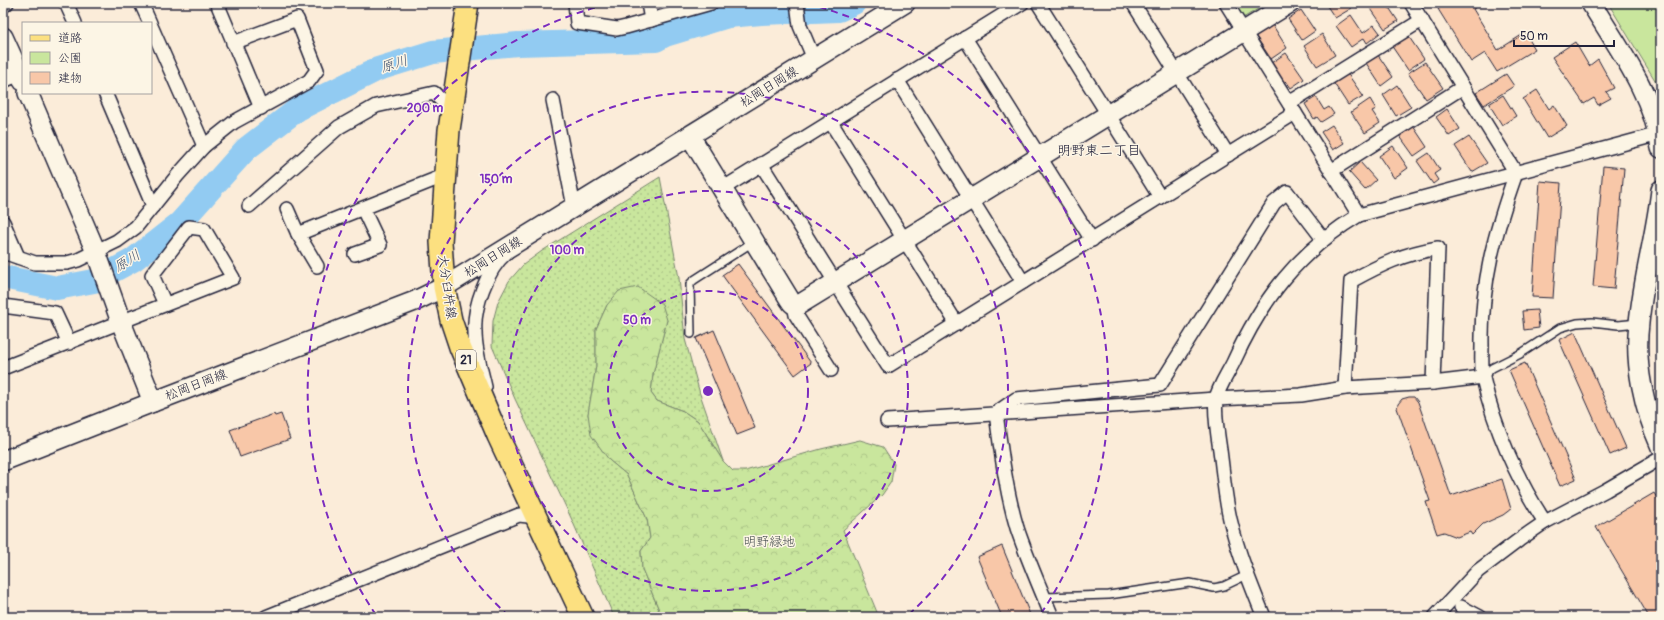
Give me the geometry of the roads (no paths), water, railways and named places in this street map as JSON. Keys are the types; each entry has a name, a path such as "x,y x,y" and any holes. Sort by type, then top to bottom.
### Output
{"main road":[{"name":"大分臼杵線","path":"468,3 452,111 446,175 441,242 444,287 451,320 460,347 498,436 583,617"}],"street":[{"path":"3,6 7,3"},
{"path":"66,3 75,22"},
{"path":"141,3 150,22"},
{"path":"217,3 261,108"},
{"path":"575,3 577,23 616,29 711,3"},
{"path":"648,3 650,20"},
{"path":"797,3 800,26 814,59"},
{"name":"松岡日岡線","path":"3,461 415,301 444,287 905,3"},
{"path":"722,189 1022,3"},
{"path":"1038,3 1160,197"},
{"path":"1133,3 1228,155"},
{"path":"1226,3 1359,215"},
{"path":"794,305 801,304 836,283 1290,3"},
{"path":"1411,3 1516,173 1492,248 1484,290 1482,330 1483,377 1509,456 1545,522"},
{"path":"1264,617 1237,545 1225,496 1217,427 1216,399 1245,338 1268,299 1296,266 1324,239 1359,215 1589,152 1660,141 1650,105 1638,78 1591,3"},
{"path":"3,252 35,263 56,264 98,258 136,227 204,146 234,122 310,81 317,70 297,19 233,43"},
{"path":"761,164 888,366 1228,155 1292,108 1422,20"},
{"path":"152,28 204,146"},
{"path":"3,36 15,79"},
{"path":"965,38 1092,240"},
{"path":"897,80 1023,282"},
{"path":"1331,171 1463,87"},
{"path":"249,206 339,127 376,106 434,93 452,111"},
{"path":"28,94 98,258 152,402"},
{"path":"104,94 153,206"},
{"path":"553,100 574,207"},
{"path":"830,121 957,324"},
{"path":"690,136 794,305 796,315 831,370"},
{"path":"298,234 446,175"},
{"path":"1661,190 1657,234 1639,323 1639,357 1644,395 1649,415 1661,447"},
{"path":"996,413 1016,398 1160,385 1274,203 1288,192 1324,239"},
{"path":"286,209 298,234 317,266"},
{"path":"355,254 380,245 363,209"},
{"path":"3,222 18,257"},
{"path":"3,368 233,278 204,230 189,227 152,275 165,304"},
{"path":"498,436 476,348 474,331 476,313 481,295 490,274 503,256 524,238"},
{"path":"1344,388 1351,281 1385,262 1418,251 1438,248 1433,383"},
{"path":"3,306 55,313 69,343"},
{"path":"887,421 1216,399 1301,395 1344,388 1433,383 1483,377"},
{"path":"996,413 1007,486 1017,527 1052,617"},
{"path":"1435,617 1478,571 1519,540 1545,522 1606,490 1661,458"},
{"path":"266,617 519,515 537,517"},
{"path":"1461,607 1480,617"}],"lane":[{"path":"691,334 690,284 754,241"},
{"path":"1483,377 1492,368 1520,354 1560,328 1577,323 1592,322 1618,324 1639,323"},
{"path":"1044,597 1109,595 1190,583 1214,588 1224,586 1247,575"}],"waterway":[{"name":"原川","path":"3,277 57,288 94,281 133,260 180,223 246,149 298,109 378,69 433,52 518,44 656,40 665,35 728,16 761,13 839,10 854,3"}],"district":[{"name":"明野東二丁目","path":"1099,150"}],"park label":[{"name":"明野緑地","path":"769,542"}]}
